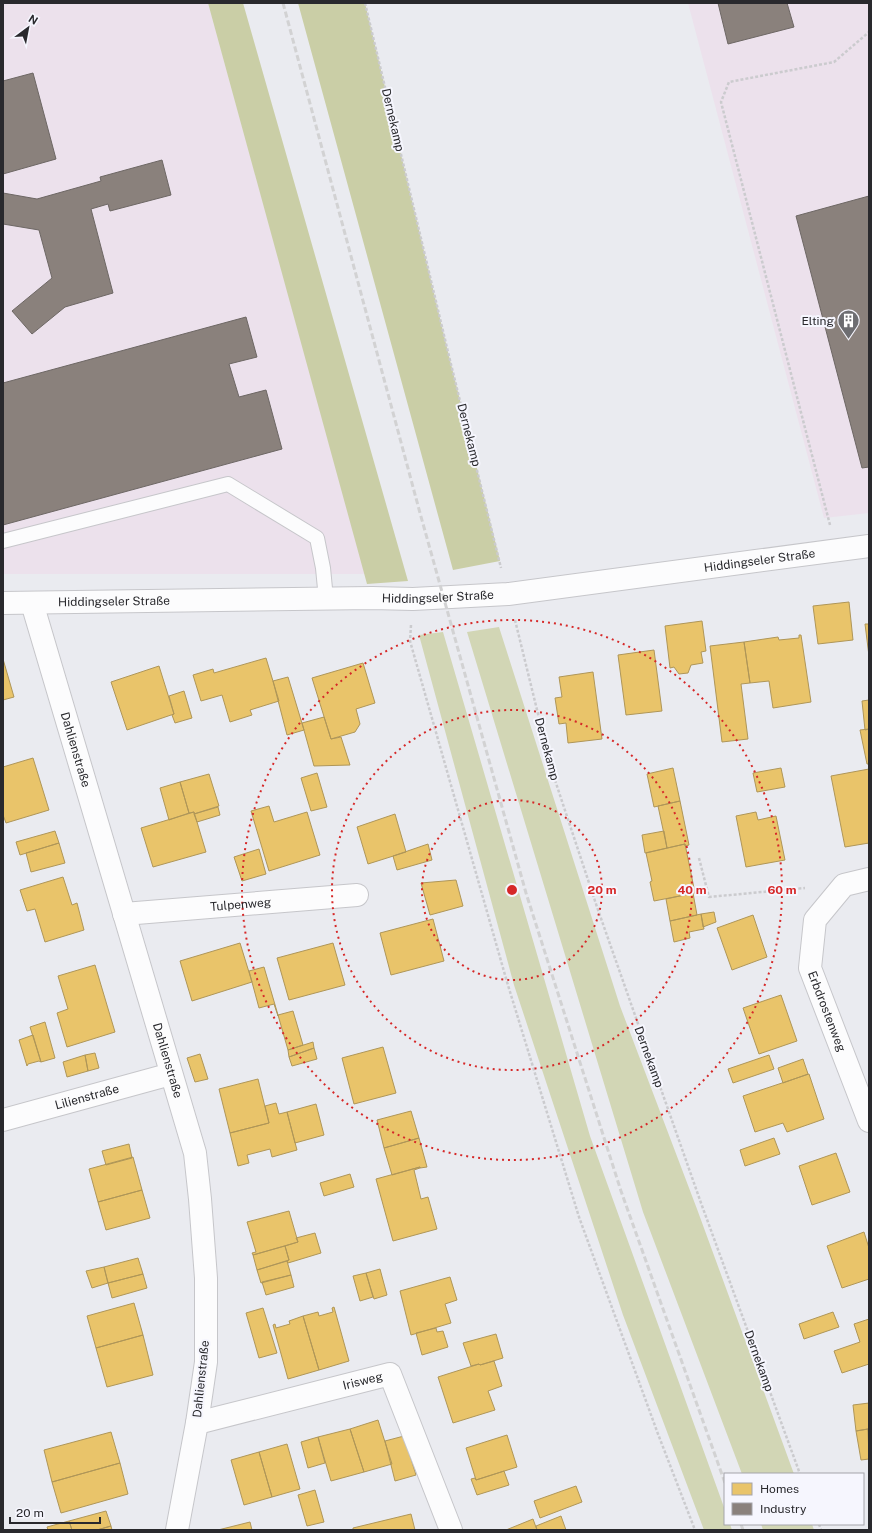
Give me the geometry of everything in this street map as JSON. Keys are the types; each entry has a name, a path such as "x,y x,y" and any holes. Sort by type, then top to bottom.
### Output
{"street":[{"name":"Hiddingseler Straße","path":"3,603 413,599 508,594 836,549 869,546"},
{"name":"Dahlienstraße","path":"32,603 195,1153 206,1278 206,1362 197,1423 177,1530"},
{"path":"844,885 869,879"},
{"name":"Erbdrostenweg","path":"844,885 815,920 810,968 869,1120"},
{"name":"Tulpenweg","path":"124,914 358,896"},
{"name":"Lilienstraße","path":"3,1120 171,1074"},
{"name":"Irisweg","path":"197,1423 390,1374 451,1530"}],"lane":[{"path":"3,541 228,484 317,538 323,568 326,599"}],"path":[{"name":"Dernekamp","path":"365,3 448,352 552,772 635,1018 800,1473"},
{"path":"836,549 721,102 729,82 834,62 869,32"},
{"path":"413,599 410,640 511,997 579,1217 658,1434 695,1530"},
{"path":"698,858 709,897 844,885"}],"shaded area":[{"path":"3,3 208,3 365,574 3,574"},
{"path":"688,3 869,3 869,513 824,518"}],"green space":[{"path":"208,3 243,3 408,581 367,584"},
{"path":"298,3 365,3 448,352 500,561 453,570"},
{"path":"499,627 620,1006 697,1209 794,1473 742,1473 643,1212 467,632"},
{"path":"443,632 590,1136 724,1507 724,1525 730,1525 732,1530 704,1530 623,1315 514,985 419,635"},
{"path":"761,1525 812,1525 814,1530 763,1530"}],"building: Homes":[{"path":"849,602 853,640 818,644 813,606"},
{"path":"702,621 706,651 701,652 703,663 691,665 688,673 679,674 674,667 670,668 665,626"},
{"path":"865,624 869,624 869,656"},
{"path":"799,635 801,635 811,702 773,708 769,681 750,683 744,642 778,637 779,640 799,638"},
{"path":"744,642 750,683 741,684 748,739 722,742 710,646"},
{"path":"654,650 662,711 626,715 618,655"},
{"path":"266,658 279,701 250,710 252,715 230,722 222,695 201,701 193,675 213,669 214,673"},
{"path":"3,659 14,697 3,700"},
{"path":"363,663 375,703 356,709 360,724 355,732 331,739 312,678"},
{"path":"159,666 174,714 127,730 111,682"},
{"path":"593,672 602,739 568,743 566,723 559,724 555,698 562,697 559,677"},
{"path":"288,677 304,730 287,735 273,681"},
{"path":"184,691 192,718 175,723 169,696"},
{"path":"869,700 869,729 865,730 862,701"},
{"path":"324,717 331,739 341,737 350,765 314,766 302,723"},
{"path":"869,729 869,764 867,764 860,730"},
{"path":"33,758 49,810 6,823 3,815 3,767"},
{"path":"673,768 680,801 654,807 647,774"},
{"path":"781,768 785,787 757,792 753,773"},
{"path":"869,769 869,843 845,847 831,776"},
{"path":"317,773 327,807 311,811 301,778"},
{"path":"209,774 219,806 194,814 194,812 189,813 180,782"},
{"path":"180,782 189,813 169,820 160,788"},
{"path":"680,801 689,845 685,846 685,844 667,848 658,806"},
{"path":"269,806 274,822 307,812 320,855 269,871 251,811"},
{"path":"218,807 220,815 197,822 194,814"},
{"path":"194,812 206,852 153,867 141,828"},
{"path":"756,812 758,820 776,816 785,860 746,867 736,816"},
{"path":"395,814 406,852 368,864 357,827"},
{"path":"55,831 59,843 20,855 16,842"},
{"path":"664,831 667,848 645,853 642,835"},
{"path":"59,843 65,863 31,872 26,853"},
{"path":"428,844 432,860 397,870 393,856"},
{"path":"685,844 695,893 654,901 650,882 652,881 646,853"},
{"path":"259,849 266,874 242,881 234,857"},
{"path":"63,877 72,905 77,903 84,930 45,942 35,909 27,911 20,890"},
{"path":"456,880 463,906 430,915 421,883"},
{"path":"693,893 697,915 670,921 666,899"},
{"path":"714,912 716,922 703,927 701,914"},
{"path":"701,914 704,929 689,932 690,938 674,942 670,921"},
{"path":"753,915 767,957 732,970 717,928"},
{"path":"433,919 444,961 391,975 380,933"},
{"path":"240,943 252,982 192,1001 180,961"},
{"path":"333,943 345,985 289,1000 277,958"},
{"path":"95,965 115,1032 67,1047 57,1013 68,1009 58,976"},
{"path":"264,967 278,1016 274,1004 259,1008 249,971"},
{"path":"781,995 797,1041 759,1054 743,1008"},
{"path":"293,1011 303,1045 288,1050 278,1015"},
{"path":"45,1022 55,1058 41,1062 30,1027"},
{"path":"33,1035 41,1062 39,1061 28,1064 27,1066 19,1040"},
{"path":"313,1042 314,1048 289,1057 288,1050"},
{"path":"383,1047 396,1093 354,1104 342,1058"},
{"path":"314,1048 317,1059 292,1066 289,1057"},
{"path":"95,1053 99,1068 88,1071 85,1055"},
{"path":"200,1054 208,1079 195,1082 187,1058"},
{"path":"85,1055 88,1071 67,1077 63,1062"},
{"path":"769,1055 774,1069 733,1083 728,1069"},
{"path":"803,1059 808,1074 783,1083 778,1068"},
{"path":"809,1074 824,1119 787,1132 783,1123 755,1132 743,1096"},
{"path":"258,1079 269,1123 230,1133 219,1089"},
{"path":"276,1103 279,1114 287,1112 297,1150 272,1157 270,1149 247,1155 249,1163 238,1166 230,1133 269,1123 265,1106"},
{"path":"316,1104 324,1135 295,1143 287,1112"},
{"path":"411,1111 419,1138 384,1148 377,1120"},
{"path":"419,1138 427,1167 420,1167 392,1175 384,1148"},
{"path":"774,1138 780,1154 745,1166 740,1150"},
{"path":"129,1144 132,1158 106,1165 102,1151"},
{"path":"836,1153 850,1192 812,1205 799,1166"},
{"path":"133,1157 142,1190 98,1202 89,1169"},
{"path":"420,1167 414,1170 421,1199 428,1197 437,1229 393,1241 376,1179"},
{"path":"350,1174 354,1187 324,1196 320,1183"},
{"path":"142,1190 150,1218 106,1230 98,1202"},
{"path":"289,1211 298,1242 253,1255 252,1253 256,1252 247,1222"},
{"path":"864,1232 869,1248 869,1279 842,1288 827,1246"},
{"path":"315,1233 321,1253 288,1263 287,1261 289,1260 285,1246 298,1242 296,1238"},
{"path":"285,1246 289,1260 257,1270 253,1255"},
{"path":"138,1258 143,1274 108,1283 104,1267"},
{"path":"287,1261 291,1275 261,1283 257,1270"},
{"path":"104,1267 108,1283 92,1288 86,1271"},
{"path":"380,1269 387,1295 374,1299 366,1273"},
{"path":"366,1273 373,1297 360,1301 353,1276"},
{"path":"143,1274 147,1288 112,1298 108,1283"},
{"path":"291,1275 294,1287 266,1295 262,1282"},
{"path":"450,1277 457,1300 445,1304 451,1323 411,1335 400,1291"},
{"path":"134,1303 143,1335 96,1348 87,1316"},
{"path":"334,1307 349,1361 319,1370 303,1316 318,1312 319,1316 333,1312 332,1308"},
{"path":"263,1308 277,1353 259,1358 246,1313"},
{"path":"833,1312 839,1327 804,1339 799,1324"},
{"path":"303,1316 319,1370 288,1379 273,1325 275,1324 276,1328 290,1324 289,1321"},
{"path":"869,1319 869,1364 842,1373 834,1351 860,1342 854,1324"},
{"path":"436,1328 437,1332 443,1331 448,1347 422,1355 416,1333"},
{"path":"496,1334 503,1358 480,1365 471,1366 463,1343"},
{"path":"143,1335 153,1375 107,1387 96,1348"},
{"path":"494,1361 502,1386 488,1391 495,1410 453,1423 438,1377 479,1364"},
{"path":"869,1403 869,1434 868,1429 856,1431 853,1405"},
{"path":"378,1420 392,1464 364,1472 350,1429"},
{"path":"350,1429 364,1472 331,1481 318,1437"},
{"path":"868,1429 869,1459 861,1460 856,1431"},
{"path":"111,1432 120,1463 52,1482 44,1450"},
{"path":"507,1435 517,1467 476,1480 466,1448"},
{"path":"404,1436 416,1475 395,1481 385,1441"},
{"path":"318,1437 325,1463 308,1468 301,1442"},
{"path":"287,1444 300,1489 272,1497 259,1452"},
{"path":"259,1452 272,1497 244,1505 231,1460"},
{"path":"120,1463 128,1494 61,1513 52,1482"},
{"path":"504,1471 509,1485 477,1495 471,1479 475,1478 476,1480"},
{"path":"576,1486 582,1502 540,1518 534,1501"},
{"path":"315,1490 324,1522 307,1526 298,1495"},
{"path":"106,1511 111,1526 97,1530 72,1530 69,1521"},
{"path":"411,1514 415,1530 353,1530 353,1528"},
{"path":"561,1516 566,1530 537,1530 536,1526"},
{"path":"533,1519 537,1530 506,1530"},
{"path":"69,1521 72,1530 48,1530 47,1527"},
{"path":"250,1522 252,1530 218,1530"},
{"path":"111,1526 112,1530 97,1530"}],"building: Industry":[{"path":"718,3 787,3 794,27 728,44"},
{"path":"33,73 56,159 3,174 3,81"},
{"path":"162,160 171,195 110,211 108,204 91,209 113,293 65,307 32,334 12,311 52,278 39,230 3,224 3,193 37,199 101,181 100,177"},
{"name":"Elting","path":"869,196 869,467 862,468 796,216"},
{"path":"246,317 257,357 229,364 239,397 266,390 282,449 3,525 3,383"}],"railway":[{"path":"283,3 420,513 526,893 621,1191 724,1480"},
{"path":"741,1525 743,1530"}],"place":[{"name":"Elting","path":"849,340"}]}
